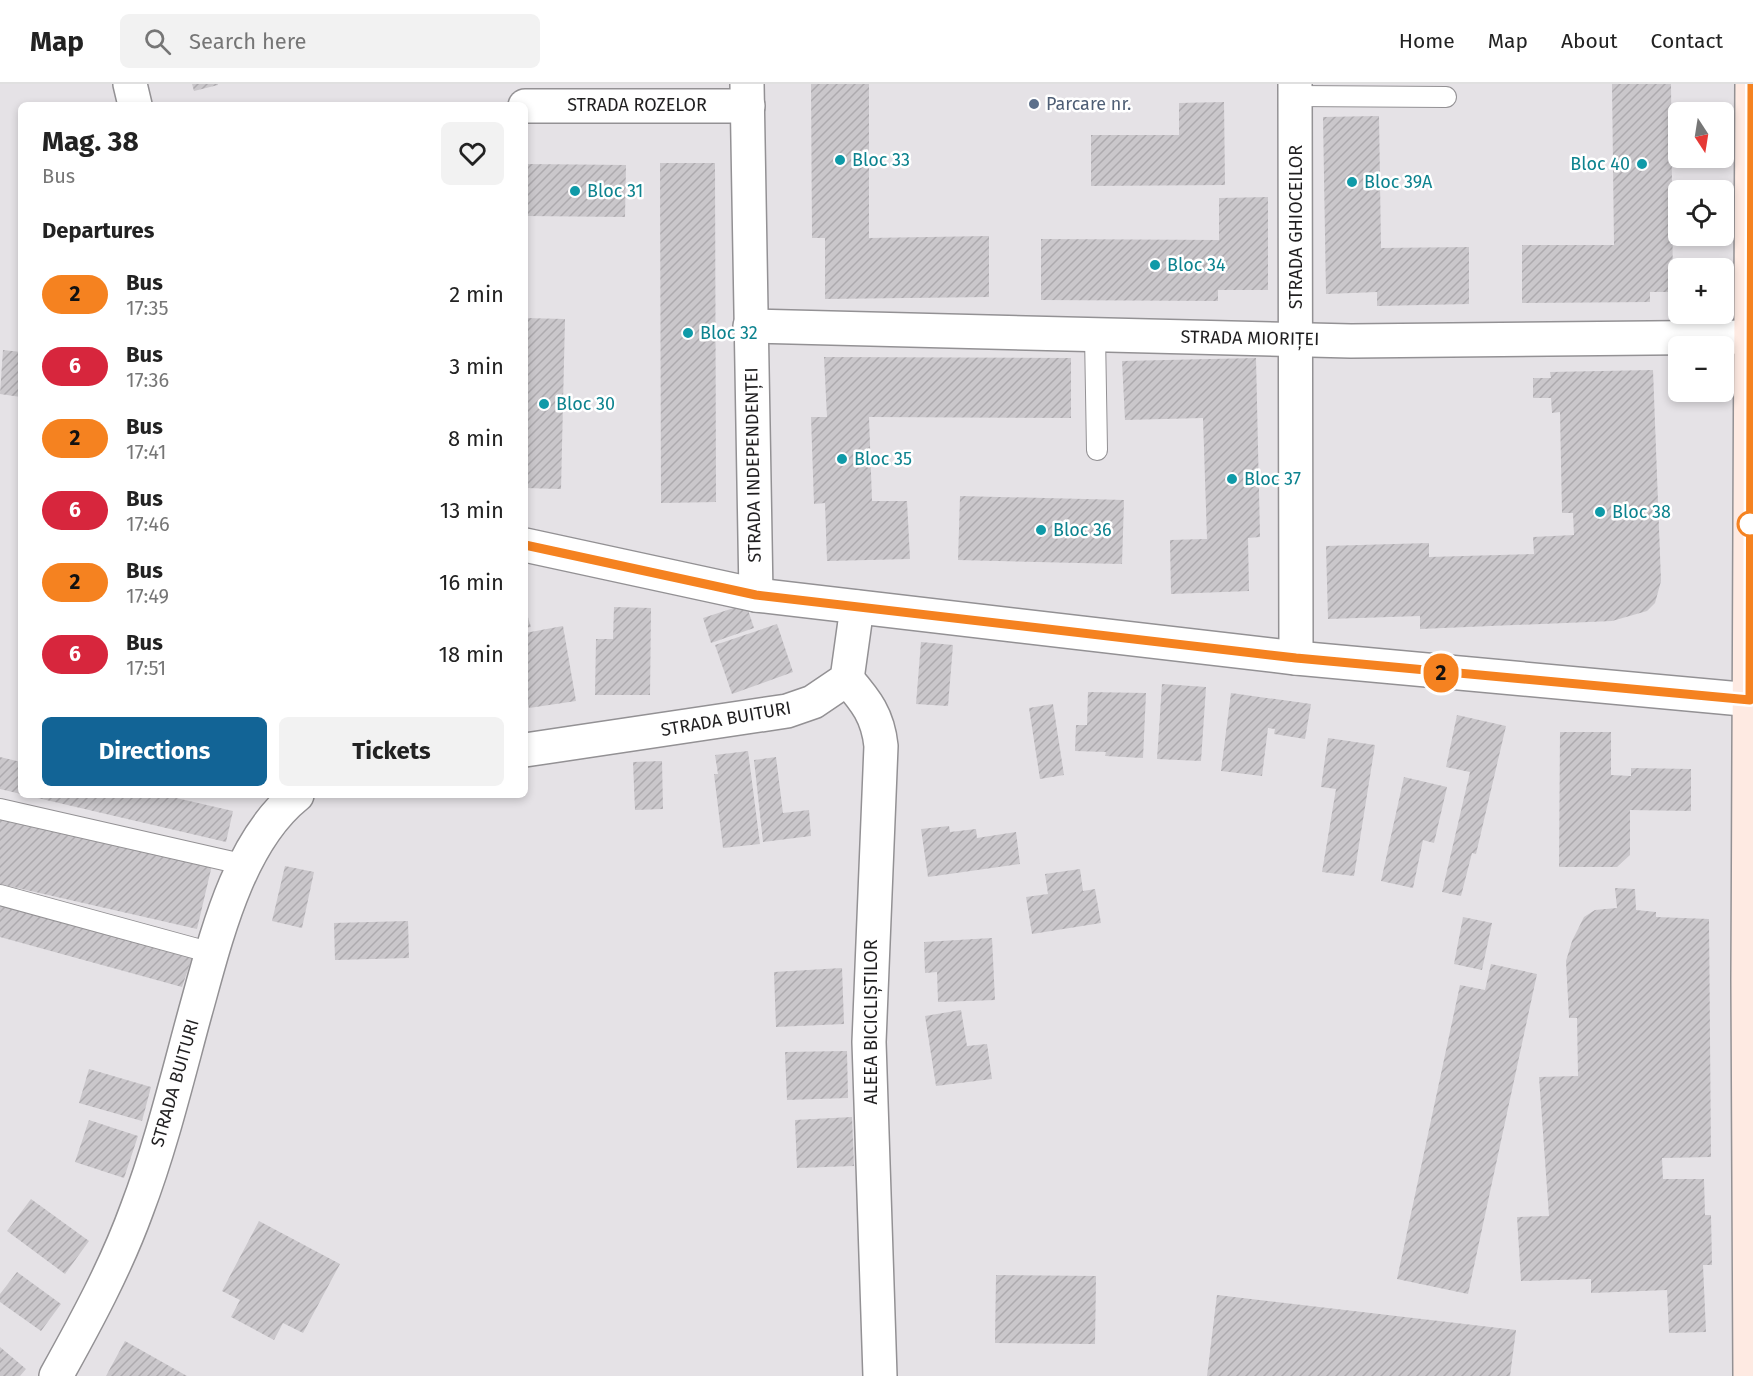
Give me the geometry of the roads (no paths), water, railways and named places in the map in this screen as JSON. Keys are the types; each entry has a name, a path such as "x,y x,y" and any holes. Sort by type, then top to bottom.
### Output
{"main road":[{"path":"1750,1376 1752,84"}],"street":[{"path":"130,84 134,102"},
{"name":"STRADA GHIOCEILOR","path":"1295,90 1296,658"},
{"name":"STRADA ROZELOR","path":"528,106 748,95"},
{"name":"STRADA INDEPENDENȚEI","path":"748,95 756,595"},
{"name":"STRADA MIORIȚEI","path":"750,326 1297,340 1751,337"},
{"path":"528,546 756,595 1296,658 1752,700"},
{"path":"847,679 857,607"},
{"name":"STRADA BUITURI","path":"528,750 787,711 813,702 847,679"},
{"name":"ALEEA BICICLIȘTILOR","path":"847,679 870,705 879,724 881,746 869,1042 880,1376"},
{"name":"STRADA BUITURI","path":"56,1376 113,1268 138,1209 212,953 246,865 273,817 294,798"}],"lane":[{"path":"1295,90 1446,97"},
{"path":"1095,335 1097,450"},
{"path":"0,809 246,865"},
{"path":"0,895 212,953"}],"place":[{"name":"Parcare nr.","path":"1034,104"},
{"name":"Bloc 33","path":"840,160"},
{"name":"Bloc 40","path":"1642,164"},
{"name":"Bloc 39A","path":"1352,182"},
{"name":"Bloc 31","path":"575,191"},
{"name":"Bloc 34","path":"1155,265"},
{"name":"Bloc 32","path":"688,333"},
{"name":"Bloc 30","path":"544,404"},
{"name":"Bloc 35","path":"842,459"},
{"name":"Bloc 37","path":"1232,479"},
{"name":"Bloc 38","path":"1600,512"},
{"name":"Bloc 36","path":"1041,530"}]}
